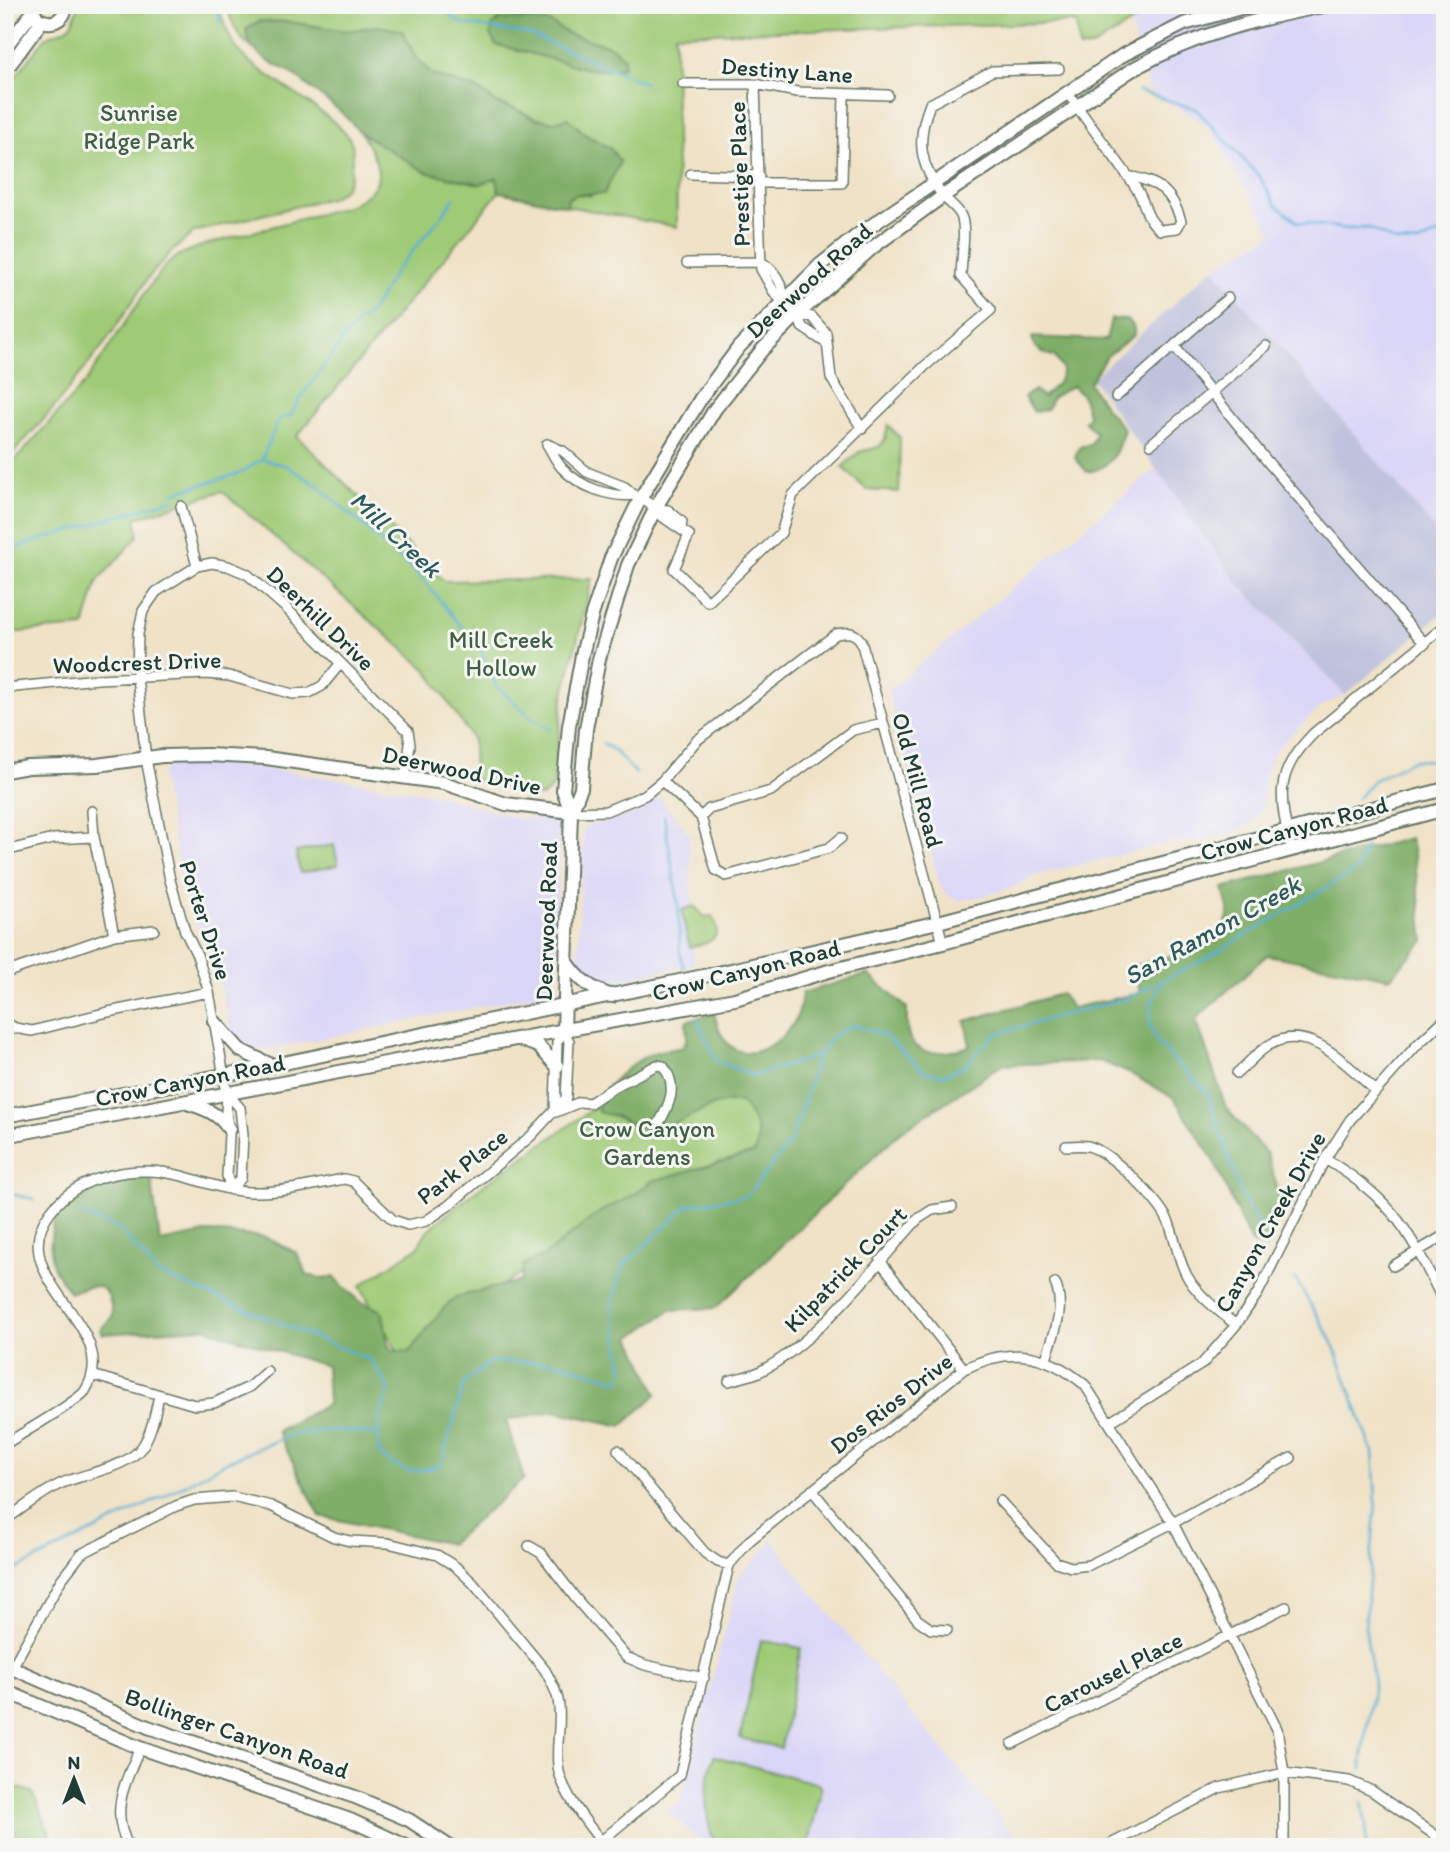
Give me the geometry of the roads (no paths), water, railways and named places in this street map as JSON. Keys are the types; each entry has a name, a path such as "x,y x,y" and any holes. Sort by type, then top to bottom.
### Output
{"main road":[{"path":"35,13 48,23 59,20 67,5"},
{"name":"Deerwood Road","path":"571,812 563,790 569,726 582,655 611,558 637,497 719,372 784,300 820,265 859,234 1123,55 1184,24 1251,5"},
{"name":"Deerwood Road","path":"564,1030 571,812 581,788 586,729 609,620 628,565 715,409 762,350 797,314 872,248 943,196 1133,69 1166,51 1219,30 1329,5"},
{"path":"5,47 35,13"},
{"path":"5,71 35,13"},
{"name":"Deerwood Drive","path":"5,771 28,767 97,765 208,755 266,758 444,783 506,804 571,812"},
{"name":"Crow Canyon Road","path":"5,1116 225,1075 613,996 938,922 1445,789"},
{"name":"Crow Canyon Road","path":"5,1136 735,999 829,971 1445,809"},
{"path":"566,961 584,983 613,996"},
{"path":"214,1021 240,1050 271,1065"},
{"path":"519,1038 538,1046 557,1066"},
{"path":"183,1102 206,1109 224,1121 229,1129"},
{"name":"Bollinger Canyon Road","path":"7,1671 148,1727 355,1797 409,1820 450,1847"},
{"name":"Bollinger Canyon Road","path":"5,1691 140,1748 350,1820 408,1847"}],"street":[{"path":"637,497 622,497 578,482 561,467 547,444 563,451 587,472 625,487 658,508 660,515 676,528 681,528 688,536 674,569 708,602 781,533 793,495 925,366 991,310 961,276 961,215 934,183 921,149 920,132 930,104 992,71 1059,69"},
{"name":"Destiny Lane","path":"683,84 755,84 797,92 888,96"},
{"name":"Prestige Place","path":"755,84 761,262 768,266 783,286 784,300 797,314 812,317 826,333 831,377 862,429"},
{"path":"1069,93 1078,107 1127,176 1138,191 1149,220 1160,230 1177,228 1181,221 1166,192 1156,183 1127,176"},
{"path":"691,174 842,183 844,95"},
{"path":"688,262 761,262"},
{"path":"1116,397 1228,298"},
{"path":"1151,444 1266,346"},
{"path":"1175,347 1266,461 1425,644"},
{"path":"146,759 137,677 138,634 143,611 156,592 197,566 181,506"},
{"name":"Deerhill Drive","path":"197,566 220,565 247,574 287,609 408,731 410,745 405,777"},
{"path":"1292,851 1283,815 1282,790 1287,766 1296,751 1314,733 1445,626"},
{"name":"Deerwood Drive","path":"571,812 606,811 645,795 662,781 696,741 836,634 849,632"},
{"name":"Old Mill Road","path":"849,632 857,635 861,641 943,943"},
{"name":"Woodcrest Drive","path":"5,688 206,674 229,676 293,694 309,693 322,686 340,664"},
{"path":"701,817 709,809 771,791 853,730 883,723"},
{"name":"Porter Drive","path":"146,759 170,880 209,992 227,1093"},
{"path":"662,781 701,817 716,870 726,876 829,848 841,838"},
{"path":"92,811 94,837 114,935"},
{"path":"5,851 53,839 94,837"},
{"path":"5,973 114,935 154,930"},
{"path":"5,1022 15,1028 32,1031 108,1012 209,992"},
{"name":"Canyon Creek Drive","path":"1110,1422 1202,1364 1236,1325 1258,1293 1283,1238 1350,1120 1375,1090 1445,1019"},
{"path":"564,1030 557,1042 555,1112 580,1102 590,1103 657,1065 663,1066 668,1072 672,1086 667,1109 658,1125"},
{"name":"Park Place","path":"92,1375 93,1350 88,1337 41,1263 40,1237 45,1220 65,1198 89,1182 118,1173 152,1170 231,1190 260,1192 344,1179 353,1181 393,1220 408,1225 426,1221 448,1206 531,1136 566,1098 569,1041 564,1030"},
{"path":"1237,1073 1272,1043 1295,1037 1317,1042 1375,1090"},
{"path":"227,1093 227,1176 231,1190"},
{"path":"227,1093 240,1108 243,1134 241,1178 231,1190"},
{"path":"1066,1146 1086,1146 1101,1152 1135,1180 1157,1203 1168,1222 1180,1261 1193,1285 1210,1304 1236,1325"},
{"path":"1325,1160 1356,1177 1384,1202 1419,1250 1445,1305"},
{"name":"Kilpatrick Court","path":"729,1381 758,1373 815,1332 918,1219 932,1210 952,1207"},
{"path":"1394,1266 1445,1235"},
{"path":"880,1261 964,1369"},
{"path":"1046,1359 1060,1313 1061,1297 1055,1283"},
{"name":"Dos Rios Drive","path":"600,1845 680,1775 729,1565 749,1541 964,1369 999,1356 1021,1355 1046,1359 1067,1370 1086,1385 1173,1523 1277,1729 1283,1773 1284,1847"},
{"path":"5,1444 83,1393 92,1375 195,1405 214,1403 249,1387 267,1371"},
{"path":"5,1520 49,1490 131,1458 149,1434 159,1396"},
{"path":"618,1450 705,1553 718,1562 729,1565"},
{"path":"1000,1501 1056,1562 1071,1567 1089,1566 1291,1458"},
{"path":"812,1490 918,1620 931,1629 947,1630"},
{"path":"7,1671 61,1580 81,1554 159,1513 194,1500 232,1497 271,1506 334,1537 350,1541 398,1544 437,1555 456,1567 473,1583 545,1670 552,1684 558,1701 559,1774 565,1789 600,1845"},
{"path":"529,1546 541,1553 576,1600 626,1657 645,1665 704,1678"},
{"name":"Carousel Place","path":"1012,1744 1286,1607"},
{"path":"129,1847 121,1832 119,1812 124,1785 140,1748"},
{"path":"1105,1847 1219,1788 1283,1773 1349,1781 1371,1791 1445,1842"}],"waterway":[{"path":"215,5 220,22"},
{"path":"450,16 463,24 529,34 645,83"},
{"path":"1139,91 1196,109 1259,176 1276,205 1298,222 1347,229 1369,228 1396,242 1418,243 1445,231"},
{"path":"262,459 278,421 290,417 299,400 345,337 371,312 394,273 455,197"},
{"name":"Mill Creek","path":"173,493 241,473 262,459 287,466 318,486 421,577 481,651 496,686 533,719 550,729"},
{"path":"33,542 174,499"},
{"path":"5,552 32,542"},
{"name":"Mill Creek","path":"603,743 615,751 636,774"},
{"name":"San Ramon Creek","path":"1358,798 1374,780 1413,760 1445,761"},
{"name":"Mill Creek","path":"664,816 678,902 680,953 684,969"},
{"name":"San Ramon Creek","path":"82,1214 119,1229 159,1274 371,1360 389,1389 379,1420 378,1453 394,1465 407,1470 441,1465 464,1383 490,1362 556,1362 619,1381 623,1370 612,1304 623,1266 688,1205 747,1196 791,1141 818,1056 834,1035 854,1025 884,1035 925,1072 944,1075 964,1066 995,1034 1127,998 1202,961 1358,869 1366,845"},
{"path":"1164,979 1151,1003 1150,1024 1157,1042 1208,1094 1240,1191 1263,1232"},
{"name":"Mill Creek","path":"696,1018 717,1061 753,1076 817,1056"},
{"path":"5,1193 34,1199"},
{"path":"1295,1278 1332,1341 1373,1452 1376,1502 1365,1627 1374,1683 1362,1769"},
{"path":"5,1575 228,1461 292,1434 334,1430 377,1434"},
{"path":"1362,1802 1366,1847"}],"park label":[{"name":"Sunrise Ridge Park","path":"139,126"},
{"name":"Mill Creek Hollow","path":"501,653"},
{"name":"Crow Canyon Gardens","path":"647,1142"}]}
